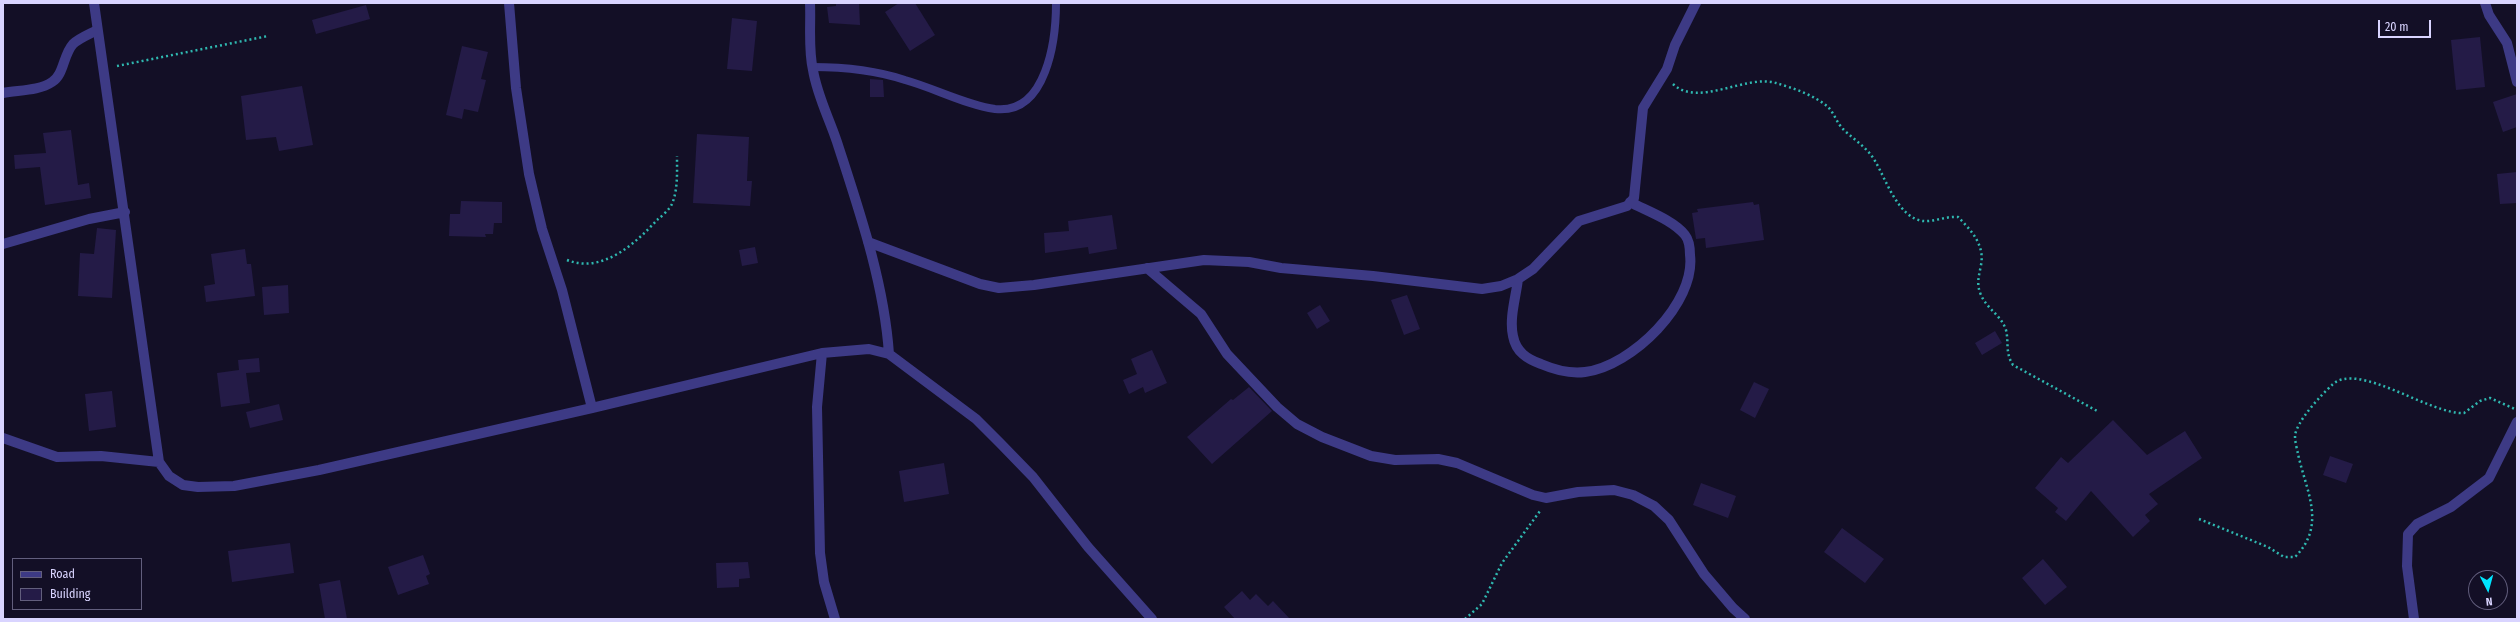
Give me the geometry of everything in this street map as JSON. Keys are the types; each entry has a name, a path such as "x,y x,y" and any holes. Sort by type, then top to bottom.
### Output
{"street":[{"path":"94,3 125,212 159,462 169,476 183,484 198,487 234,486 319,470 592,408 822,353 869,348 889,354 976,420 1033,477 1088,547 1152,619"},
{"path":"509,3 516,88 528,174 549,250 562,290 592,408"},
{"path":"810,3 812,67 868,242 888,331 889,354"},
{"path":"868,242 980,284 998,288 1034,286 1204,260 1249,262 1280,268 1373,276 1482,289 1501,286 1518,279 1533,269 1579,221 1627,206 1634,198 1643,108 1667,69 1675,45 1696,3"},
{"path":"2487,4 2489,15 2507,43 2517,82"},
{"path":"3,93 42,87 53,82 58,76 64,57 73,44 97,30"},
{"path":"1518,279 1513,318 1513,336 1519,351 1530,360 1557,371 1585,372 1627,356 1664,322 1682,297 1692,267 1690,246 1685,235 1675,227 1630,202"},
{"path":"3,244 89,219 125,212"},
{"path":"1147,268 1201,314 1228,354 1277,407 1297,424 1322,437 1371,456 1395,460 1438,459 1457,463 1506,485 1546,498 1578,492 1614,490 1654,506 1669,520 1704,574 1733,608 1746,619"},
{"path":"822,353 817,407 820,553 824,582 835,619"},
{"path":"2414,619 2407,566 2408,534 2417,524 2450,507 2488,478 2497,464 2506,442 2517,422"},
{"path":"3,438 57,456 101,456 159,462"}],"lane":[{"path":"812,67 870,71 905,79 996,109 1012,107 1022,103 1031,95 1043,77 1054,40 1056,3"}],"path":[{"path":"103,70 268,36"},
{"path":"1667,69 1671,81 1677,87 1687,91 1721,90 1760,81 1774,82 1793,88 1829,108 1844,129 1861,144 1875,161 1889,189 1911,216 1922,221 1958,217 1979,242 1981,263 1977,279 1978,288 1987,305 2002,320 2008,340 2007,351 2013,365 2099,412"},
{"path":"549,250 563,259 578,263 605,259 630,247 671,206 677,186 677,156"},
{"path":"2199,519 2268,547 2284,557 2295,556 2310,536 2312,499 2302,473 2295,436 2301,422 2333,383 2344,379 2355,378 2375,383 2410,396 2444,412 2464,413 2480,401 2490,398 2517,410"},
{"path":"1465,619 1482,604 1502,563 1536,518 1546,498"}],"building":[{"path":"836,3 859,3 860,25 829,23 827,7 836,6"},
{"path":"899,3 915,3 935,35 910,51 885,12"},
{"path":"366,5 370,19 316,34 312,20"},
{"path":"732,18 757,21 752,71 727,69"},
{"path":"2480,37 2485,87 2456,90 2451,40"},
{"path":"462,46 488,52 481,79 486,80 478,112 464,109 462,119 446,115"},
{"path":"870,79 883,80 884,97 870,97"},
{"path":"302,86 313,145 279,151 276,137 246,140 241,96"},
{"path":"2517,94 2517,127 2503,132 2493,102"},
{"path":"71,130 78,185 89,183 91,198 45,205 40,167 15,169 14,155 46,153 43,133"},
{"path":"697,134 749,137 747,181 752,181 750,206 693,203"},
{"path":"2517,172 2517,203 2500,204 2497,174"},
{"path":"461,201 502,202 502,223 494,223 493,234 485,234 486,237 449,236 450,214 460,214"},
{"path":"1753,202 1754,205 1759,204 1764,240 1706,248 1705,238 1696,239 1692,213 1698,212 1697,209"},
{"path":"1112,215 1117,249 1089,254 1088,247 1045,253 1044,233 1069,231 1068,221"},
{"path":"97,228 116,230 112,298 78,296 80,253 94,254"},
{"path":"755,247 758,263 742,266 739,250"},
{"path":"245,249 247,264 251,264 255,296 206,302 204,286 215,284 211,254"},
{"path":"288,285 289,313 264,315 262,287"},
{"path":"1407,295 1420,329 1404,335 1391,300"},
{"path":"1320,305 1330,321 1317,329 1307,313"},
{"path":"1995,331 2002,343 1982,355 1975,343"},
{"path":"1152,350 1167,383 1145,393 1143,387 1129,394 1123,380 1137,374 1131,359"},
{"path":"259,358 260,372 246,373 250,403 221,407 217,373 239,370 238,360"},
{"path":"1754,382 1769,389 1755,418 1740,410"},
{"path":"1249,387 1272,411 1212,464 1187,437 1231,399 1233,400"},
{"path":"112,391 116,427 89,431 85,394"},
{"path":"279,404 283,420 250,428 246,412"},
{"path":"2113,420 2147,455 2185,431 2202,458 2149,494 2158,504 2145,515 2150,521 2133,537 2091,491 2066,521 2055,512 2058,508 2035,488 2061,457 2068,463"},
{"path":"2330,456 2353,464 2346,483 2323,475"},
{"path":"944,463 949,494 904,502 899,471"},
{"path":"1701,483 1736,496 1728,518 1693,505"},
{"path":"1842,528 1884,559 1865,583 1824,552"},
{"path":"290,543 294,573 232,582 228,551"},
{"path":"423,555 430,574 426,576 429,584 398,595 388,567"},
{"path":"2043,559 2067,587 2045,605 2022,578"},
{"path":"748,562 750,578 739,579 739,587 717,588 716,563"},
{"path":"340,580 347,619 325,619 319,584"},
{"path":"1242,591 1250,600 1256,594 1268,606 1273,601 1290,619 1235,619 1224,607"}]}
